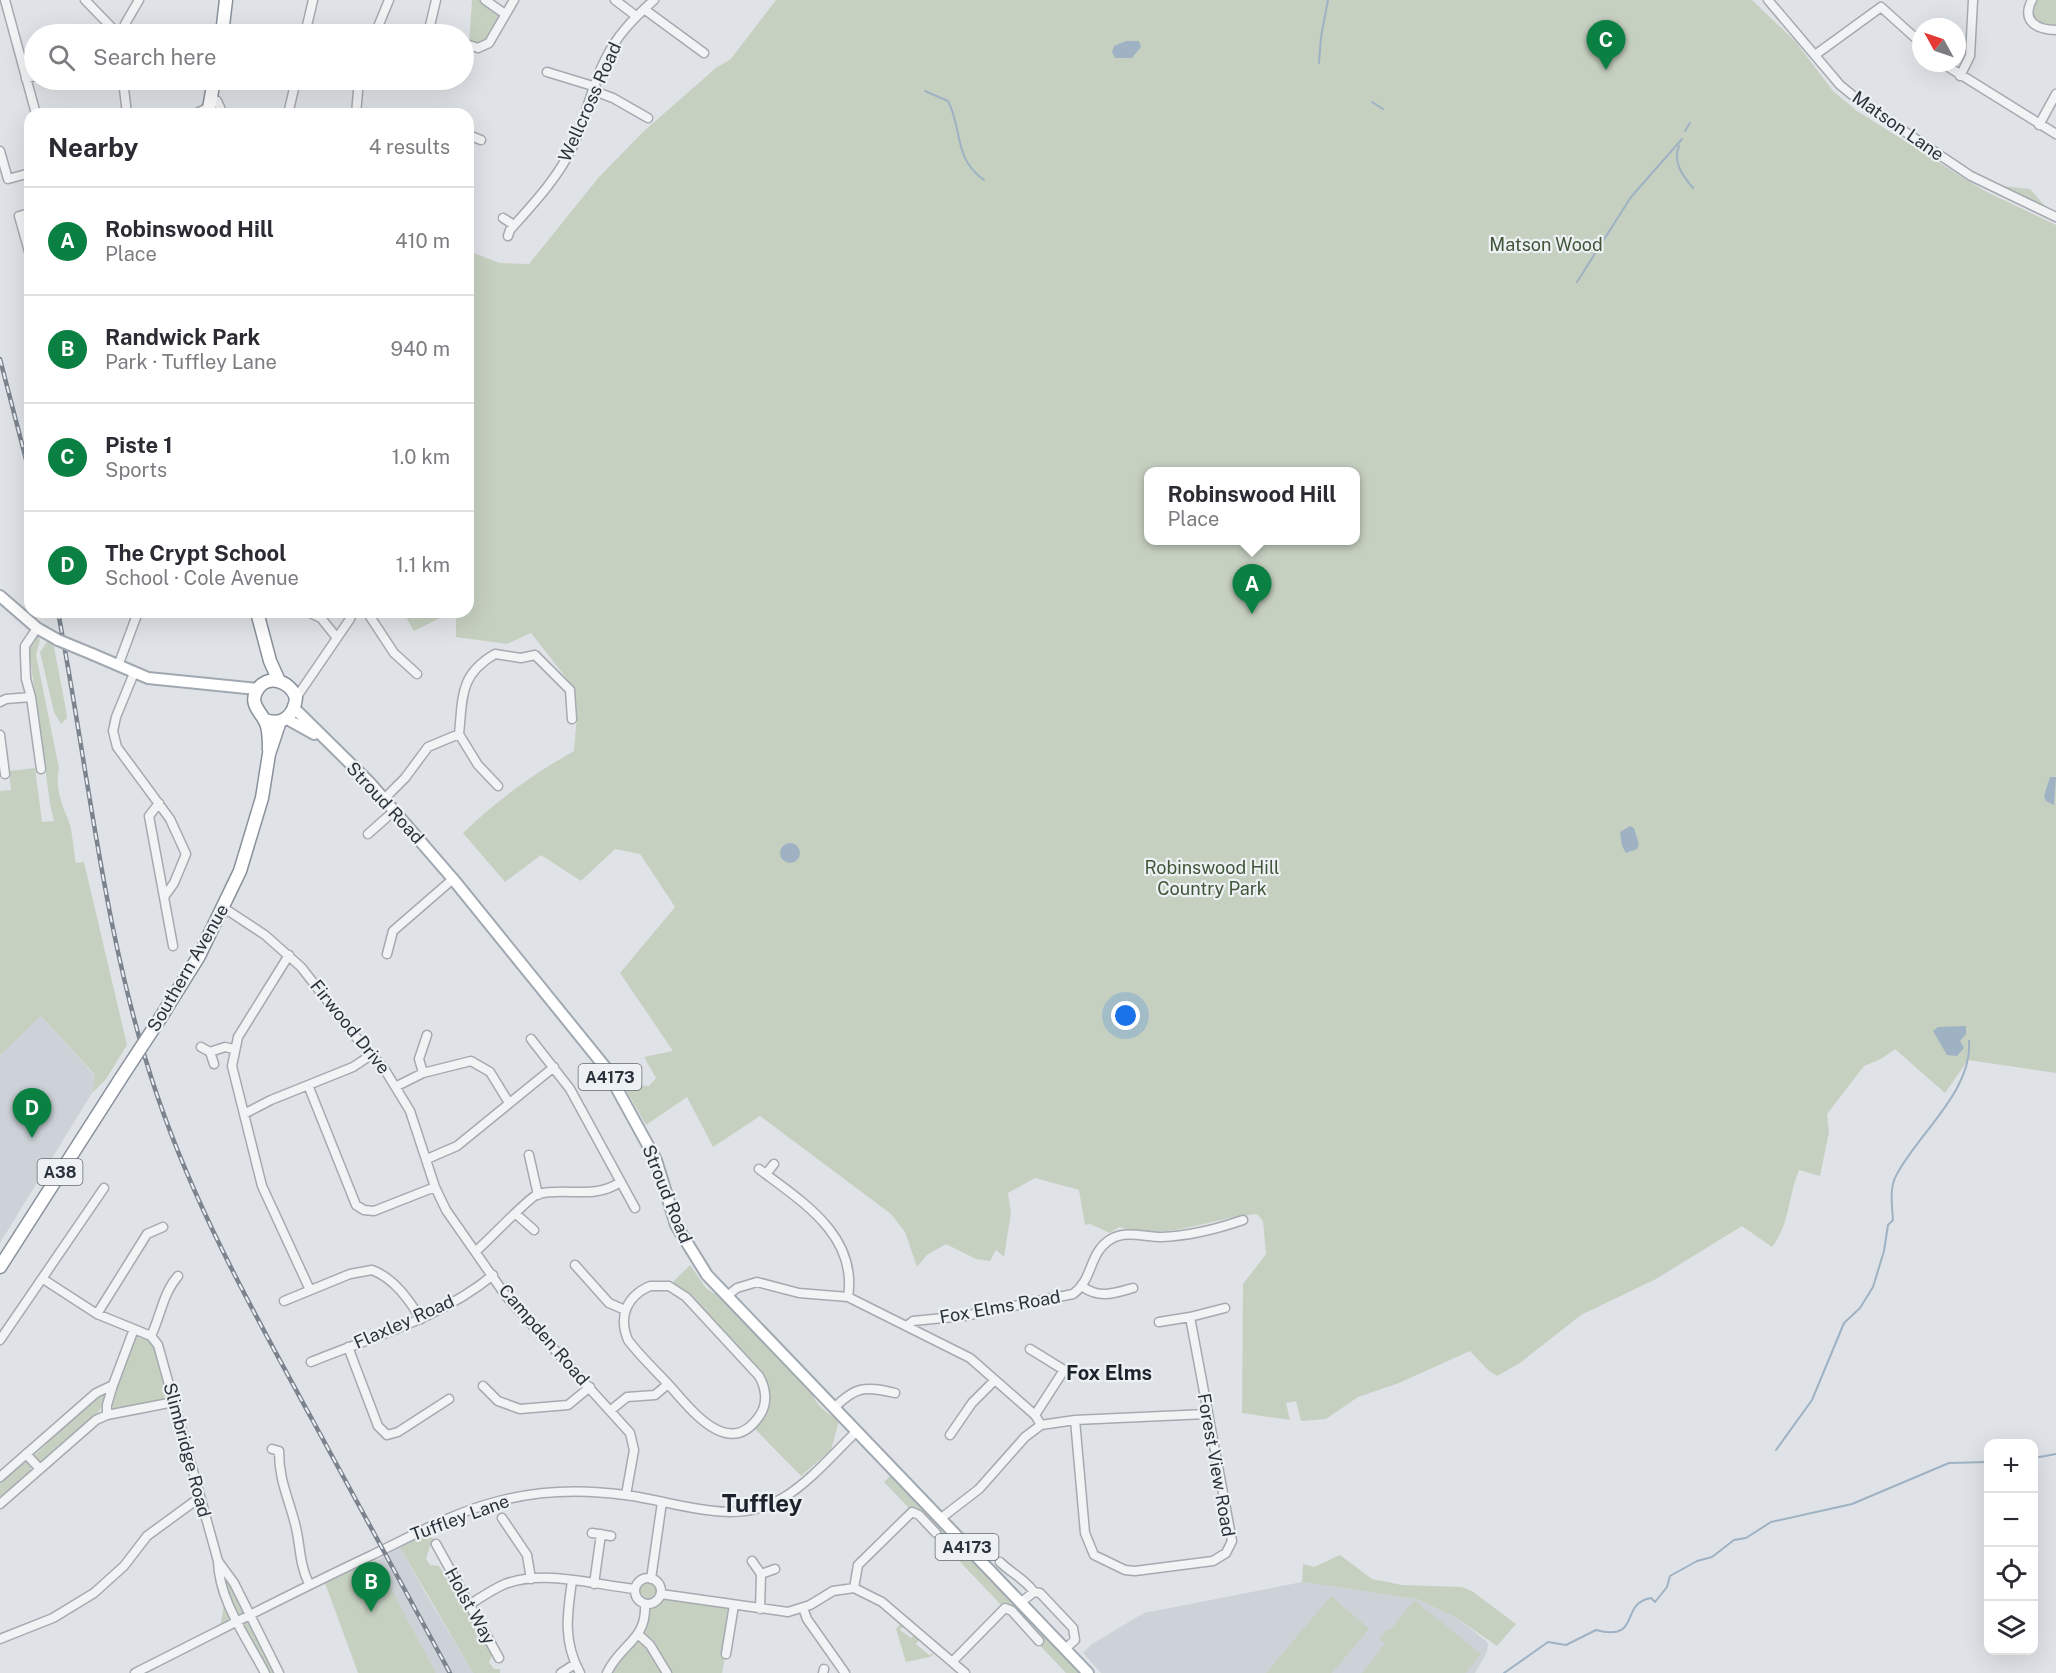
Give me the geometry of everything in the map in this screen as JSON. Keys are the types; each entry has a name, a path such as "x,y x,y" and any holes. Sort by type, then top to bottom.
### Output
{"highway":[{"path":"223,24 226,0"},
{"path":"212,106 214,90"},
{"path":"259,618 270,661 288,702"},
{"path":"256,707 255,696 262,686 270,661"},
{"path":"262,686 288,702"},
{"path":"265,720 288,702"},
{"name":"A38","path":"269,754 288,702"},
{"name":"A38","path":"256,707 265,720 269,754"},
{"name":"Southern Avenue","path":"0,1267 192,969 224,908 249,844 262,798 269,754"}],"main road":[{"path":"0,596 24,616"},
{"path":"26,618 57,640 154,680 227,687 262,686"},
{"path":"227,687 247,698 256,707"},
{"name":"Stroud Road","path":"288,702 384,799 453,879 605,1067 656,1160 676,1225 706,1275 1088,1673"}],"street":[{"path":"5,0 24,59"},
{"path":"85,0 110,24"},
{"path":"126,24 139,0"},
{"path":"307,24 313,0"},
{"path":"379,24 389,0"},
{"path":"430,24 436,0"},
{"path":"485,0 505,14"},
{"path":"474,46 484,47 514,0"},
{"path":"615,0 636,16"},
{"name":"Wellcross Road","path":"508,236 514,225 546,191 561,168 577,137 612,46 636,16 654,0"},
{"name":"Matson Lane","path":"1768,0 1840,85 1862,103 1925,143 1960,170 2056,217"},
{"path":"1960,76 1970,56 1973,0"},
{"path":"2032,0 2028,11 2031,22 2040,29 2056,30"},
{"path":"1815,55 1881,7 1912,35"},
{"path":"644,9 704,53"},
{"path":"547,72 595,89 645,112"},
{"path":"1954,72 2056,134"},
{"path":"32,90 35,108"},
{"path":"124,90 126,108"},
{"path":"289,108 294,90"},
{"path":"357,108 358,90"},
{"path":"2039,125 2056,94"},
{"path":"474,137 481,140"},
{"path":"0,151 4,180 24,175"},
{"path":"24,215 19,216 24,234"},
{"path":"503,218 514,225"},
{"path":"118,666 136,618"},
{"path":"321,618 337,638"},
{"path":"288,702 337,638 349,618"},
{"path":"371,618 394,653 417,674"},
{"path":"37,627 25,646 26,679 31,697 41,769"},
{"path":"498,787 478,765 459,734 463,688 472,672 495,654 521,658 535,655 570,690 572,719"},
{"path":"134,673 118,706 113,731 117,747 170,819 186,854 174,883 164,897"},
{"path":"0,702 31,697"},
{"path":"384,799 405,778 428,747 459,734"},
{"path":"0,735 5,774"},
{"path":"159,803 149,816 173,946"},
{"path":"368,834 394,811"},
{"path":"391,949 393,931 453,879"},
{"name":"Firwood Drive","path":"224,908 255,928 289,955 397,1086 410,1111 434,1183"},
{"path":"289,955 242,1029 234,1049 232,1066 262,1186 310,1290"},
{"path":"423,1073 419,1059 427,1038"},
{"path":"531,1039 570,1089 635,1208"},
{"path":"201,1047 210,1052 214,1064"},
{"path":"210,1052 225,1047 234,1049"},
{"path":"530,1054 538,1048"},
{"path":"244,1114 353,1067 371,1055"},
{"path":"397,1086 423,1073 472,1061 490,1072 509,1103"},
{"path":"427,1159 457,1146 554,1067"},
{"path":"308,1085 356,1205 364,1210 374,1211 434,1183"},
{"path":"529,1155 538,1194"},
{"path":"774,1164 763,1171 829,1225 845,1255 850,1275 848,1297"},
{"path":"476,1251 538,1194 597,1192 620,1182"},
{"name":"Campden Road","path":"434,1183 446,1210 494,1275 506,1296 630,1433 633,1444 626,1495"},
{"path":"0,1340 104,1188"},
{"path":"516,1214 534,1230"},
{"name":"Fox Elms Road","path":"908,1325 913,1321 964,1316 1073,1294 1083,1287 1095,1252 1113,1238 1133,1234 1160,1237 1189,1234 1243,1220"},
{"path":"96,1314 147,1234 163,1227"},
{"path":"575,1265 609,1303 625,1310"},
{"path":"284,1301 350,1274 372,1270 381,1274 397,1288 421,1319"},
{"name":"Flaxley Road","path":"311,1362 421,1319 474,1290 494,1275"},
{"path":"43,1279 96,1314 153,1338 166,1290 178,1276"},
{"name":"Fox Elms Road","path":"727,1296 737,1288 757,1282 799,1293 848,1297 970,1358 1035,1415 1041,1425"},
{"path":"650,1286 669,1286 677,1291 759,1376 765,1391 765,1402 762,1412 751,1425 732,1433 724,1433 706,1425 668,1383 628,1340 624,1330 625,1310 634,1295 650,1286"},
{"path":"1083,1287 1095,1294 1103,1295 1133,1288"},
{"path":"1159,1322 1225,1308"},
{"name":"Forest View Road","path":"1075,1420 1087,1542 1094,1555 1125,1570 1135,1571 1221,1558 1231,1547 1232,1541 1206,1414 1190,1317"},
{"path":"107,1415 107,1405 113,1385 134,1329"},
{"name":"Slimbridge Road","path":"153,1338 174,1402 218,1561 219,1579 265,1673"},
{"path":"348,1347 378,1426 387,1435 398,1432 449,1399"},
{"path":"1030,1349 1064,1370 1035,1415"},
{"path":"950,1435 972,1403 995,1380"},
{"path":"611,1410 627,1397 656,1395 668,1383"},
{"path":"0,1477 96,1393 113,1385"},
{"path":"483,1386 498,1401 520,1409 568,1405 590,1387"},
{"path":"834,1408 857,1390 868,1387 892,1390"},
{"path":"0,1504 96,1420 107,1415 174,1402"},
{"path":"940,1519 979,1489 1025,1437 1041,1425 1075,1420 1206,1414"},
{"name":"Tuffley Lane","path":"135,1673 309,1584 427,1528 497,1501 538,1492 564,1490 626,1495 719,1512 742,1512 764,1507 784,1498 857,1431"},
{"path":"278,1449 280,1479 295,1522 300,1563 309,1584"},
{"path":"26,1454 40,1469"},
{"path":"0,1638 53,1618 94,1593 124,1566 147,1536 200,1498"},
{"path":"651,1579 662,1502"},
{"path":"854,1588 858,1565 912,1512 919,1515 936,1533"},
{"path":"502,1518 527,1555 531,1579"},
{"path":"594,1584 596,1534 611,1536"},
{"name":"Holst Way","path":"436,1544 500,1658"},
{"name":"Holst Way","path":"431,1560 441,1554"},
{"name":"Slimbridge Road","path":"218,1561 234,1583 279,1673"},
{"path":"752,1561 761,1574 760,1609"},
{"path":"1000,1562 1015,1576 1026,1580 1034,1592 1040,1593 1073,1628 1075,1640 1065,1649"},
{"path":"761,1574 775,1569"},
{"path":"469,1605 503,1585 531,1579 572,1581 635,1589"},
{"path":"651,1579 658,1583 661,1594 656,1602 645,1604 637,1598 635,1589 640,1581 651,1579"},
{"path":"572,1581 566,1626 568,1644 580,1673"},
{"path":"661,1594 788,1612 803,1608 833,1592 854,1588 874,1595 965,1673"},
{"path":"1020,1603 1034,1592"},
{"path":"607,1673 622,1651 639,1635 646,1617 645,1604"},
{"path":"726,1654 734,1605"},
{"path":"803,1608 807,1619 845,1673"},
{"path":"952,1662 1005,1608 1012,1611 1040,1641"},
{"path":"639,1635 650,1645 667,1673"},
{"path":"561,1673 575,1664"}],"shaded area":[{"path":"40,1015 95,1076 92,1093 0,1243 0,1055"},
{"path":"400,1547 473,1673 436,1673 376,1561"},
{"path":"1302,1582 1417,1599 1455,1617 1488,1643 1487,1652 1475,1673 1101,1673 1083,1653 1092,1644 1144,1613"}],"green space":[{"path":"472,0 485,0 505,14 489,43 474,44 474,24 470,24"},
{"path":"776,0 1752,0 1795,41 1833,91 1857,111 1983,190 2056,225 2056,1073 1968,1060 1945,1093 1895,1049 1881,1059 1864,1066 1827,1114 1829,1132 1820,1176 1799,1170 1786,1219 1772,1247 1742,1226 1656,1279 1581,1315 1520,1363 1497,1376 1470,1351 1399,1383 1358,1397 1326,1419 1301,1421 1296,1401 1286,1403 1290,1420 1242,1413 1243,1284 1266,1254 1263,1221 1257,1214 1171,1231 1137,1231 1119,1227 1110,1233 1090,1224 1085,1225 1079,1190 1035,1178 1008,1193 1011,1213 1004,1257 996,1250 990,1261 976,1259 946,1244 927,1255 917,1267 905,1232 891,1214 760,1116 713,1147 687,1097 646,1125 626,1090 637,1085 649,1086 656,1078 644,1057 673,1051 620,973 675,907 640,854 615,849 581,881 541,855 505,882 463,833 516,788 574,751 577,714 575,689 531,633 507,644 456,637 456,618 474,618 474,253 500,263 529,264 599,177 644,131 717,67 730,60"},
{"path":"2037,0 2056,0 2056,25 2045,27 2033,18 2032,8"},
{"path":"2002,186 2030,189 2044,205 2042,206"},
{"path":"406,618 440,618 414,631"},
{"path":"38,635 40,640 36,655 59,768 59,794 70,824 76,863 84,862 127,1045 106,1079 92,1093 95,1075 41,1016 0,1055 0,791 11,790 9,771 35,768 42,822 54,821 28,643"},
{"path":"49,639 53,642 66,710 67,718 61,724 54,712 40,652"},
{"path":"690,1265 706,1288 718,1296 812,1392 826,1412 839,1421 831,1450 801,1476 754,1428 762,1412 763,1383 686,1297 669,1286"},
{"path":"137,1337 153,1341 168,1392 162,1401 114,1409 110,1401 131,1342"},
{"path":"105,1393 104,1402 92,1421 72,1440 45,1461 38,1462 33,1457 94,1398"},
{"path":"26,1459 31,1465 31,1474 0,1500 0,1480"},
{"path":"895,1471 1088,1673 1066,1673 884,1482"},
{"path":"427,1528 436,1544 430,1546 426,1559 430,1565 439,1566 493,1654 489,1662 494,1669 500,1669 500,1673 473,1673 397,1542"},
{"path":"1340,1555 1372,1579 1402,1585 1462,1587 1472,1591 1516,1624 1497,1646 1455,1617 1417,1599 1302,1582 1303,1564 1314,1567"},
{"path":"376,1560 436,1673 358,1673 325,1583"},
{"path":"218,1561 279,1673 265,1673 238,1621 220,1630 225,1597"},
{"path":"649,1582 655,1585 658,1591 655,1597 649,1600 643,1597 640,1591 643,1585"},
{"path":"661,1594 734,1605 722,1673 607,1673 639,1635 645,1604 656,1602"},
{"path":"1331,1596 1369,1629 1332,1673 1266,1673"},
{"path":"1414,1600 1481,1654 1466,1673 1362,1673 1385,1644 1379,1639 1387,1629 1389,1631"},
{"path":"901,1623 904,1625 900,1630 911,1638 914,1635 920,1639 916,1644 929,1655 935,1653 930,1657 906,1662 896,1629"}],"water":[{"path":"1126,41 1139,41 1141,47 1132,58 1115,58 1112,52 1114,46"},
{"path":"2050,777 2056,777 2054,805 2046,801 2044,796"},
{"path":"1630,826 1634,828 1639,844 1637,849 1626,853 1622,846 1620,832"},
{"path":"790,843 797,846 800,853 797,860 790,863 783,860 780,853 783,846"},
{"path":"1966,1026 1966,1034 1960,1041 1964,1048 1957,1056 1947,1055 1933,1031 1938,1027"}],"waterway":[{"path":"1319,63 1328,0"},
{"path":"925,91 948,101 967,162 984,180"},
{"path":"1372,102 1383,109"},
{"path":"1685,131 1690,123"},
{"path":"1577,282 1631,197 1682,139"},
{"path":"1679,146 1678,163 1682,174 1693,188"},
{"path":"1776,1450 1812,1400 1844,1323 1860,1308 1873,1287 1884,1251 1888,1225 1893,1220 1894,1179 1954,1094 1968,1059 1969,1041"},
{"path":"2038,1457 2056,1454"},
{"path":"1504,1673 1548,1642 1566,1645 1596,1630 1620,1631 1641,1601 1651,1598 1655,1602 1667,1587 1670,1576 1697,1561 1712,1557 1734,1540 1746,1538 1771,1522 1852,1504 1949,1463 1984,1462"}],"railway":[{"path":"0,359 24,452"},
{"path":"59,618 111,916 139,1036 157,1095 208,1221 248,1302 450,1673"}],"place":[{"name":"Piste 1","path":"1606,70"},
{"name":"Robinswood Hill","path":"1252,614"},
{"name":"The Crypt School","path":"32,1138"},
{"name":"Randwick Park","path":"371,1612"}],"district":[{"name":"Fox Elms","path":"1109,1373"},
{"name":"Tuffley","path":"762,1504"}],"park label":[{"name":"Matson Wood","path":"1546,245"},
{"name":"Robinswood Hill Country Park","path":"1212,878"}]}
